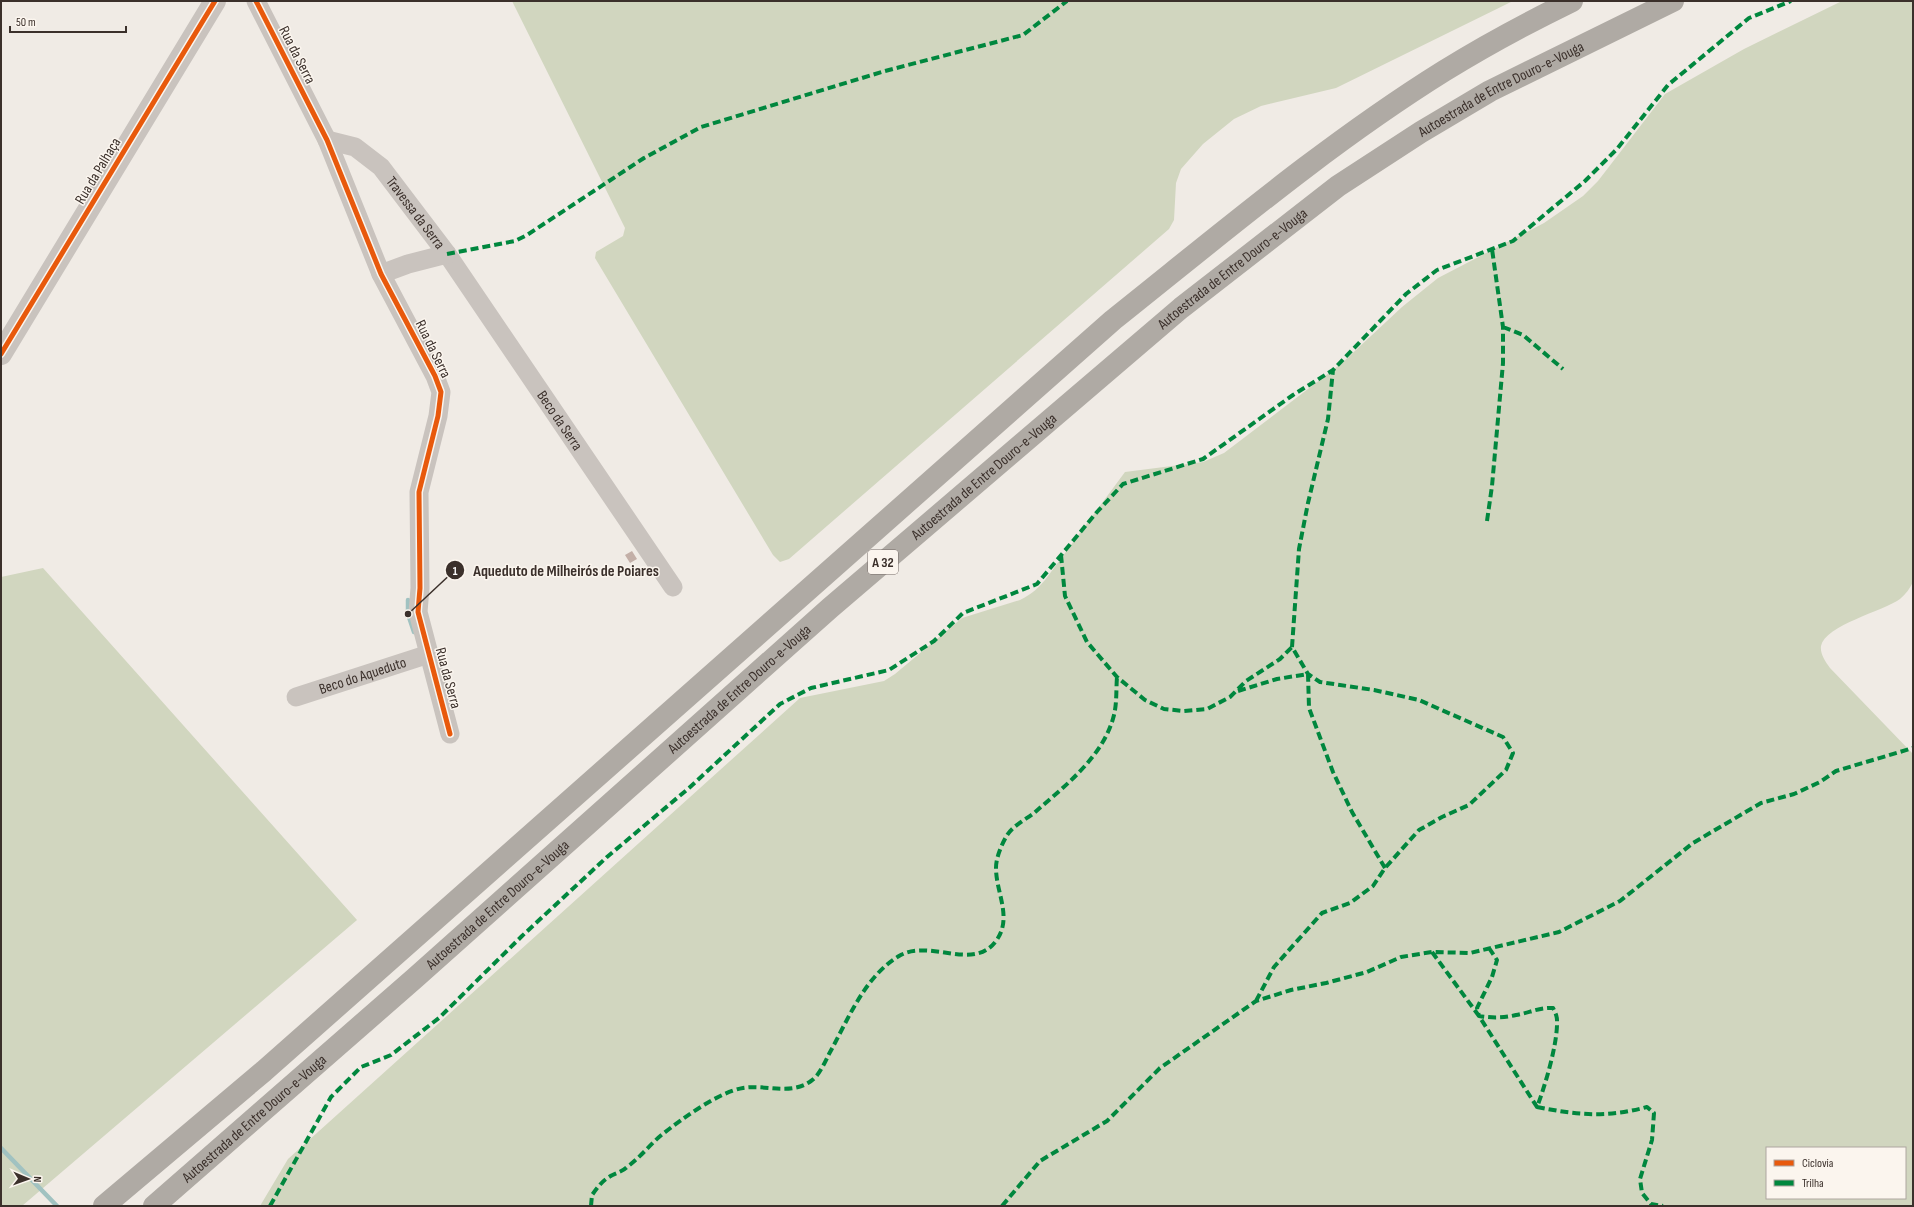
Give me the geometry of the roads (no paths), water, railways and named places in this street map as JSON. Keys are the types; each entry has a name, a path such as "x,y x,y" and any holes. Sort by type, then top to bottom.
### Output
{"highway":[{"name":"Autoestrada de Entre Douro-e-Vouga","path":"104,1206 264,1071 1113,320 1235,223 1377,116 1456,64 1528,23 1572,1"},
{"name":"Autoestrada de Entre Douro-e-Vouga","path":"154,1206 415,978 830,608 1181,308 1338,186 1421,132 1490,91 1673,1"}],"street":[{"name":"Rua da Palhaça","path":"1,354 215,1"},
{"name":"Rua da Serra","path":"256,1 327,140 381,274 435,376 441,392 438,416 418,492 420,588 418,612 450,734"},
{"name":"Travessa da Serra","path":"327,140 354,147 381,168 447,254 408,264 381,274"},
{"name":"Beco da Serra","path":"447,254 673,587"},
{"name":"Beco do Aqueduto","path":"296,697 429,654"}],"waterway":[{"path":"408,600 408,614 414,632"},
{"path":"1,1148 57,1206"}],"place":[{"name":"Aqueduto de Milheirós de Poiares","path":"408,614"}]}
